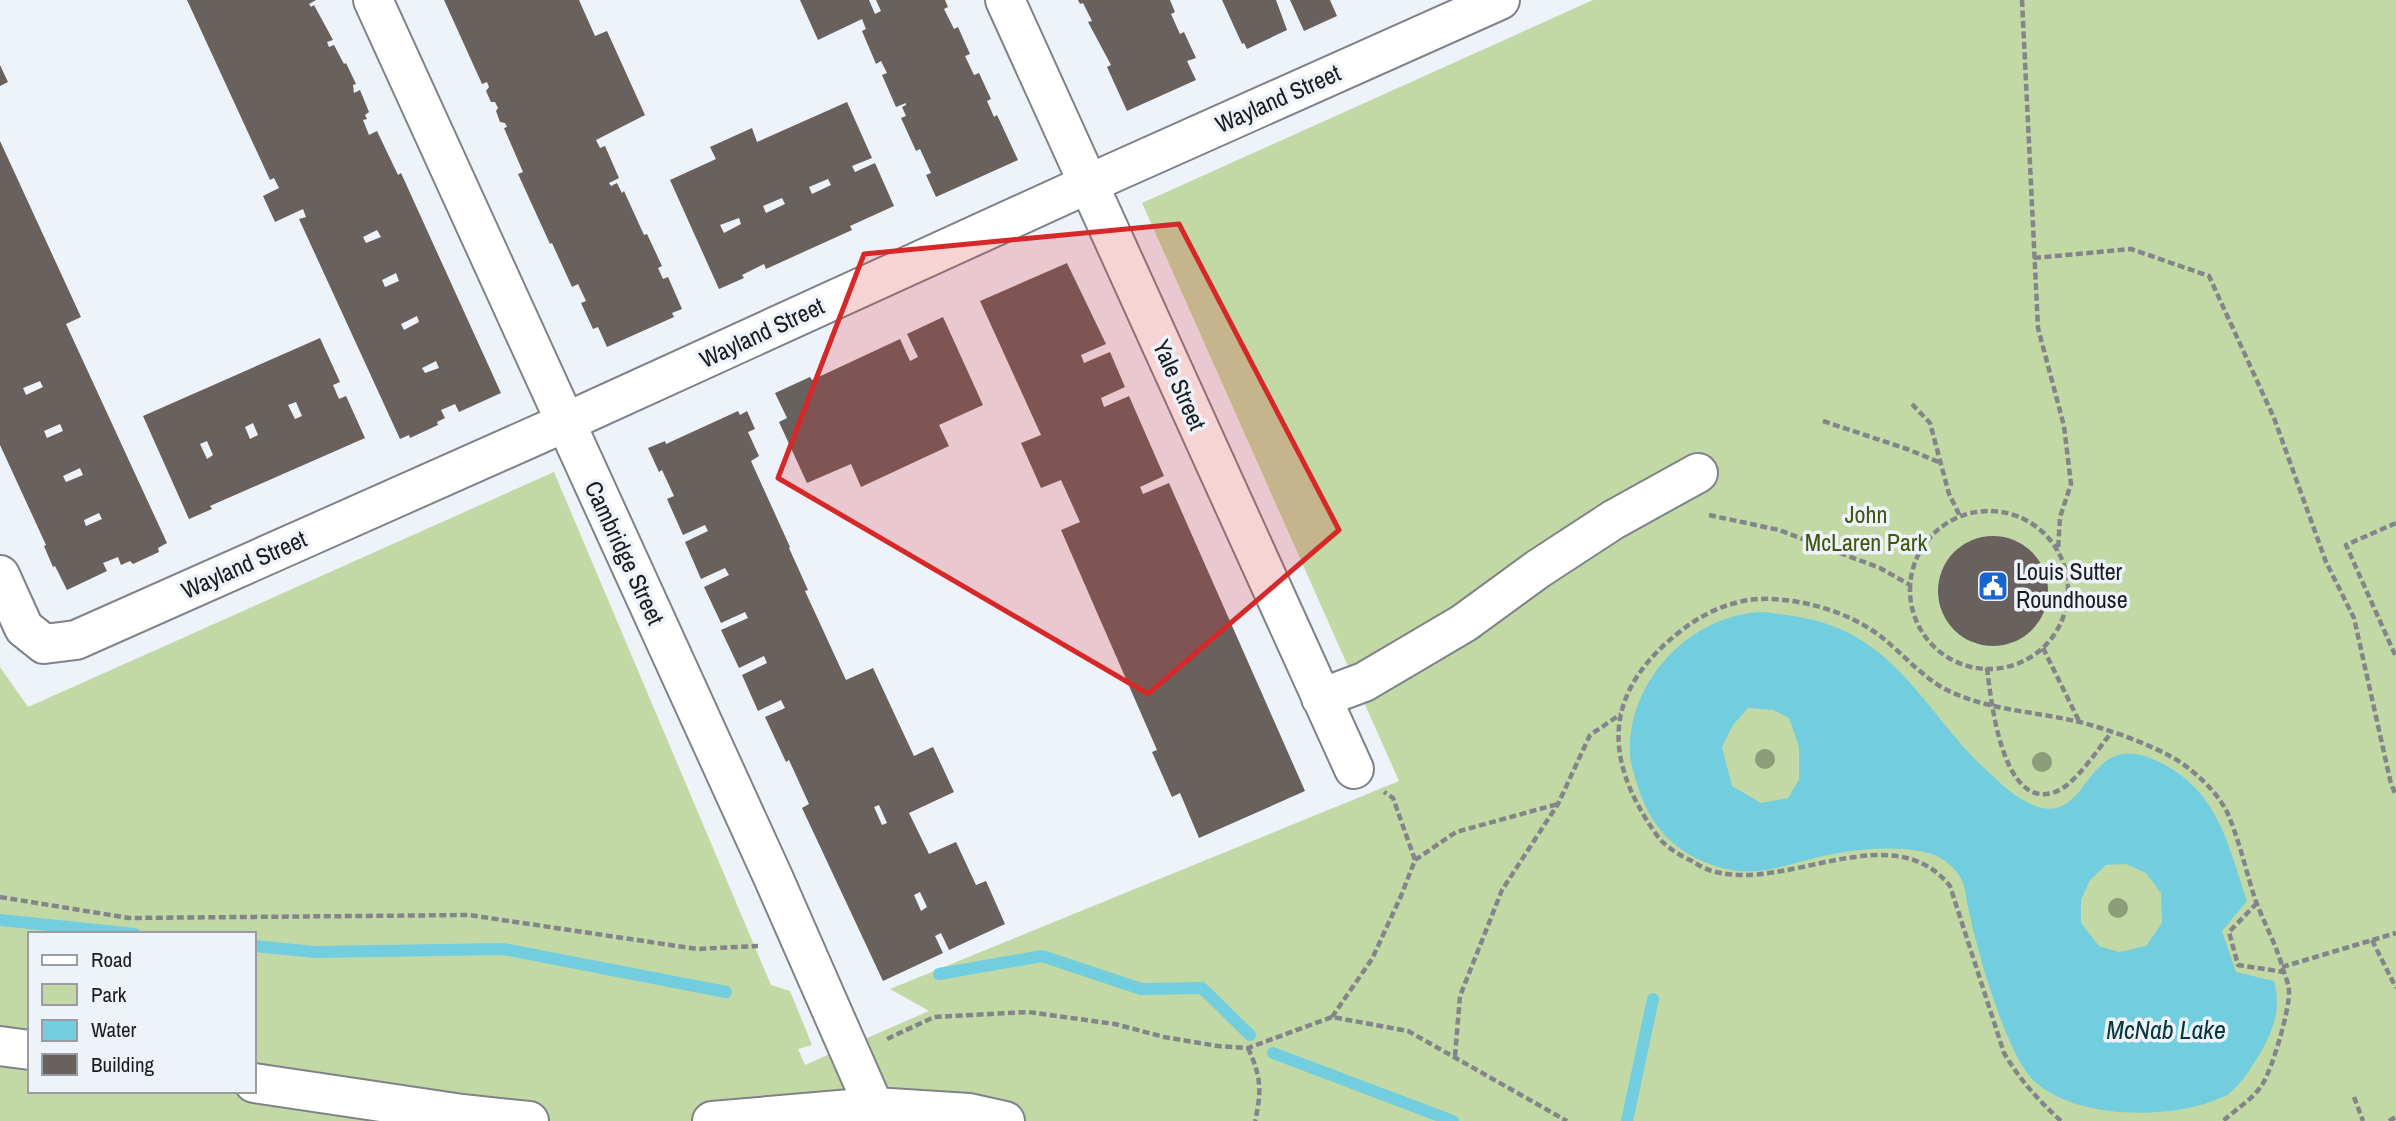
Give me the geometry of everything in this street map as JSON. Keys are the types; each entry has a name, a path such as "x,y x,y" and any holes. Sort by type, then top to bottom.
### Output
{"street":[{"name":"Cambridge Street","path":"373,0 773,877 800,944 874,1107"},
{"name":"Yale Street","path":"1004,0 1354,769"},
{"name":"Wayland Street","path":"0,575 24,628 44,644 76,640 564,423 1500,0"},
{"path":"1321,698 1364,682 1464,623 1538,569 1613,520 1698,473"},
{"path":"0,1046 28,1050"},
{"path":"256,1083 462,1114 529,1121"},
{"path":"712,1121 874,1107 969,1114 1005,1121"}],"path":[{"path":"2022,0 2038,328 2064,426 2071,484 2060,517 2058,551"},
{"path":"2034,258 2131,249 2208,276 2274,418 2326,562 2354,618 2391,784 2396,795"},
{"path":"1912,404 1930,423 1950,494 1960,516"},
{"path":"1823,421 1941,463"},
{"path":"1651,498 1714,517 1779,530 1880,568 1910,585"},
{"path":"1981,511 2004,512 2026,520 2045,533 2058,551 2067,576 2068,602 2059,627 2043,648 2007,667 1987,668 1962,664 1940,652 1923,633 1912,610 1910,585 1914,563 1924,544 1940,527 1960,516 1981,511"},
{"path":"2396,523 2346,545 2396,657"},
{"path":"2061,1121 2036,1099 2017,1076 2004,1053 1950,886 1938,871 1920,860 1888,856 1851,857 1772,873 1742,875 1712,871 1683,857 1660,839 1626,783 1621,763 1621,714 1630,686 1646,663 1669,640 1694,621 1732,602 1769,599 1824,608 1877,634 1914,667 1944,688 1992,706 2079,721 2170,755 2204,782 2226,810 2257,903 2276,944 2289,991 2283,1025 2262,1085 2223,1121"},
{"path":"2043,648 2079,721"},
{"path":"1987,668 1992,706 2007,764 2019,780 2035,792 2056,792 2069,783 2111,733"},
{"path":"1454,1056 1460,996 1502,890 1558,804 1590,735 1621,714"},
{"path":"1354,769 1393,798 1415,859"},
{"path":"1332,1017 1372,959 1415,859 1456,832 1558,804"},
{"path":"0,897 129,918 469,915 697,949 800,944"},
{"path":"2257,903 2229,932 2238,965 2283,970 2396,933"},
{"path":"2372,940 2396,988"},
{"path":"851,1055 934,1017 1028,1012 1115,1024 1191,1042 1248,1048 1332,1017 1408,1031 1567,1121"},
{"path":"1248,1048 1258,1070 1260,1100 1255,1121"},
{"path":"2354,1097 2364,1121"},
{"path":"2389,1121 2396,1117"}],"highlighted area":[{"path":"1179,224 1339,530 1148,694 778,478 864,254"}],"green space":[{"name":"John McLaren Park","path":"1593,0 2396,0 2396,1121 0,1121 0,667 28,707 554,472 771,985 790,991 812,1045 798,1049 805,1065 929,1011 890,989 1399,781 1142,203"}],"water":[{"name":"McNab Lake","path":"1763,612 1822,622 1854,636 1876,650 1912,685 1992,776 2027,803 2035,806 2055,808 2070,801 2106,761 2123,754 2147,757 2178,773 2193,785 2215,814 2223,831 2247,901 2222,931 2236,972 2274,981 2276,990 2276,1016 2271,1032 2256,1061 2238,1085 2227,1095 2206,1103 2153,1112 2098,1109 2049,1092 2031,1078 2016,1055 1984,970 1963,883 1953,868 1936,856 1926,852 1884,848 1843,852 1766,870 1738,871 1707,863 1673,843 1648,812 1638,787 1630,752 1633,721 1641,697 1654,674 1671,654 1690,637 1713,624 1737,616","holes":["1748,708 1773,710 1789,718 1799,747 1799,780 1788,798 1761,803 1732,786 1722,747 1733,725","2126,864 2146,873 2161,893 2162,923 2146,946 2119,952 2099,946 2081,923 2081,900 2090,880 2106,865"]}],"building":[{"path":"187,0 316,0 309,4 311,7 314,5 333,40 327,42 329,47 334,45 344,64 346,63 356,84 353,85 354,93 360,90 369,112 365,115 367,119 363,120 369,135 377,131 398,175 401,173 501,393 459,412 455,404 441,410 445,418 437,422 438,425 410,438 409,435 400,439 299,219 306,217 303,209 275,222 263,196 279,188 274,178 270,180","holes":["377,230 381,237 366,243 363,237","396,273 399,281 385,287 382,280","417,316 419,322 404,330 401,324","436,361 439,368 425,373 422,368"]},
{"path":"444,0 579,0 595,36 607,31 645,115 596,140 600,148 605,146 619,178 609,183 611,186 617,183 622,193 624,191 662,266 658,268 663,279 668,277 682,309 672,313 674,317 607,347 598,327 593,329 581,303 586,301 578,284 572,287 518,174 523,172 504,128 507,127 500,122 496,111 498,108 495,102 491,102 486,91 489,87 487,82 482,84"},
{"path":"800,0 869,0 875,14 881,11 876,0 945,0 948,7 944,9 954,29 958,27 970,54 965,56 974,75 979,73 991,99 987,101 994,117 997,115 1018,160 936,197 926,175 931,173 920,149 916,151 901,118 906,116 902,107 906,103 896,107 882,75 887,73 881,61 876,64 862,31 866,29 862,19 818,40"},
{"path":"1078,0 1170,0 1175,12 1171,14 1180,34 1184,32 1196,58 1187,61 1196,80 1127,111 1107,67 1111,65 1088,22 1092,21 1083,3 1080,4"},
{"path":"1222,0 1276,0 1287,30 1247,49 1244,43 1242,44"},
{"path":"1290,0 1330,0 1337,16 1304,31"},
{"path":"0,65 8,82 0,86"},
{"path":"847,102 872,158 852,166 855,172 875,163 894,206 850,226 852,230 766,269 764,264 742,275 744,278 719,289 670,180 716,159 710,147 752,128 757,142","holes":["828,179 831,185 812,194 809,187","782,198 785,204 766,213 763,206","739,218 741,224 724,233 720,225"]},
{"path":"0,141 81,317 66,324 167,543 158,548 159,552 133,564 130,561 121,565 118,557 103,563 107,571 67,590 55,566 53,567 44,546 46,545 0,445","holes":["40,381 43,387 26,395 23,388","60,424 63,431 47,438 44,431","80,468 83,475 66,482 63,476","99,513 102,519 86,526 84,520"]},
{"path":"1067,263 1106,344 1081,355 1084,363 1110,352 1125,387 1101,398 1104,407 1129,396 1164,476 1140,487 1143,494 1169,483 1305,791 1199,838 1180,793 1172,797 1152,752 1157,750 1061,530 1080,522 1061,480 1041,488 1021,443 1041,435 980,301"},
{"path":"943,317 983,405 939,425 949,446 861,487 851,464 807,483 779,422 787,418 775,393 810,377 812,380 900,339 910,361 918,357 907,334"},
{"path":"320,338 340,382 333,385 339,399 346,396 365,438 210,506 212,509 189,519 143,416","holes":["296,402 302,416 295,419 288,405","253,423 258,435 250,439 245,427","207,441 213,455 207,459 200,444"]},
{"path":"738,411 740,415 747,411 755,429 748,432 759,456 751,461 808,590 805,591 846,680 873,668 914,756 933,747 954,792 909,813 929,854 956,842 976,885 986,881 1005,924 949,950 941,933 935,936 943,953 883,981 802,808 809,804 765,717 785,708 781,700 758,711 742,675 767,663 764,656 739,668 721,630 748,618 745,612 721,623 704,587 729,575 725,568 701,579 685,542 708,531 705,525 683,535 667,499 674,496 648,448 665,441 666,444","holes":["879,805 887,823 882,825 874,807","920,892 927,907 921,911 914,895"]},
{"name":"Louis Sutter Roundhouse","path":"1993,536 2014,540 2032,552 2044,570 2048,591 2044,612 2032,630 2014,642 1993,646 1972,642 1954,630 1942,612 1938,591 1942,570 1954,552 1972,540"}],"waterway":[{"path":"0,920 116,932"},
{"path":"256,946 315,952 503,949 726,992"},
{"path":"939,974 1042,956 1141,989 1202,988 1250,1035"},
{"path":"1627,1121 1653,999"},
{"path":"1273,1053 1453,1121"}],"place":[{"name":"Louis Sutter Roundhouse","path":"1993,586"}]}
